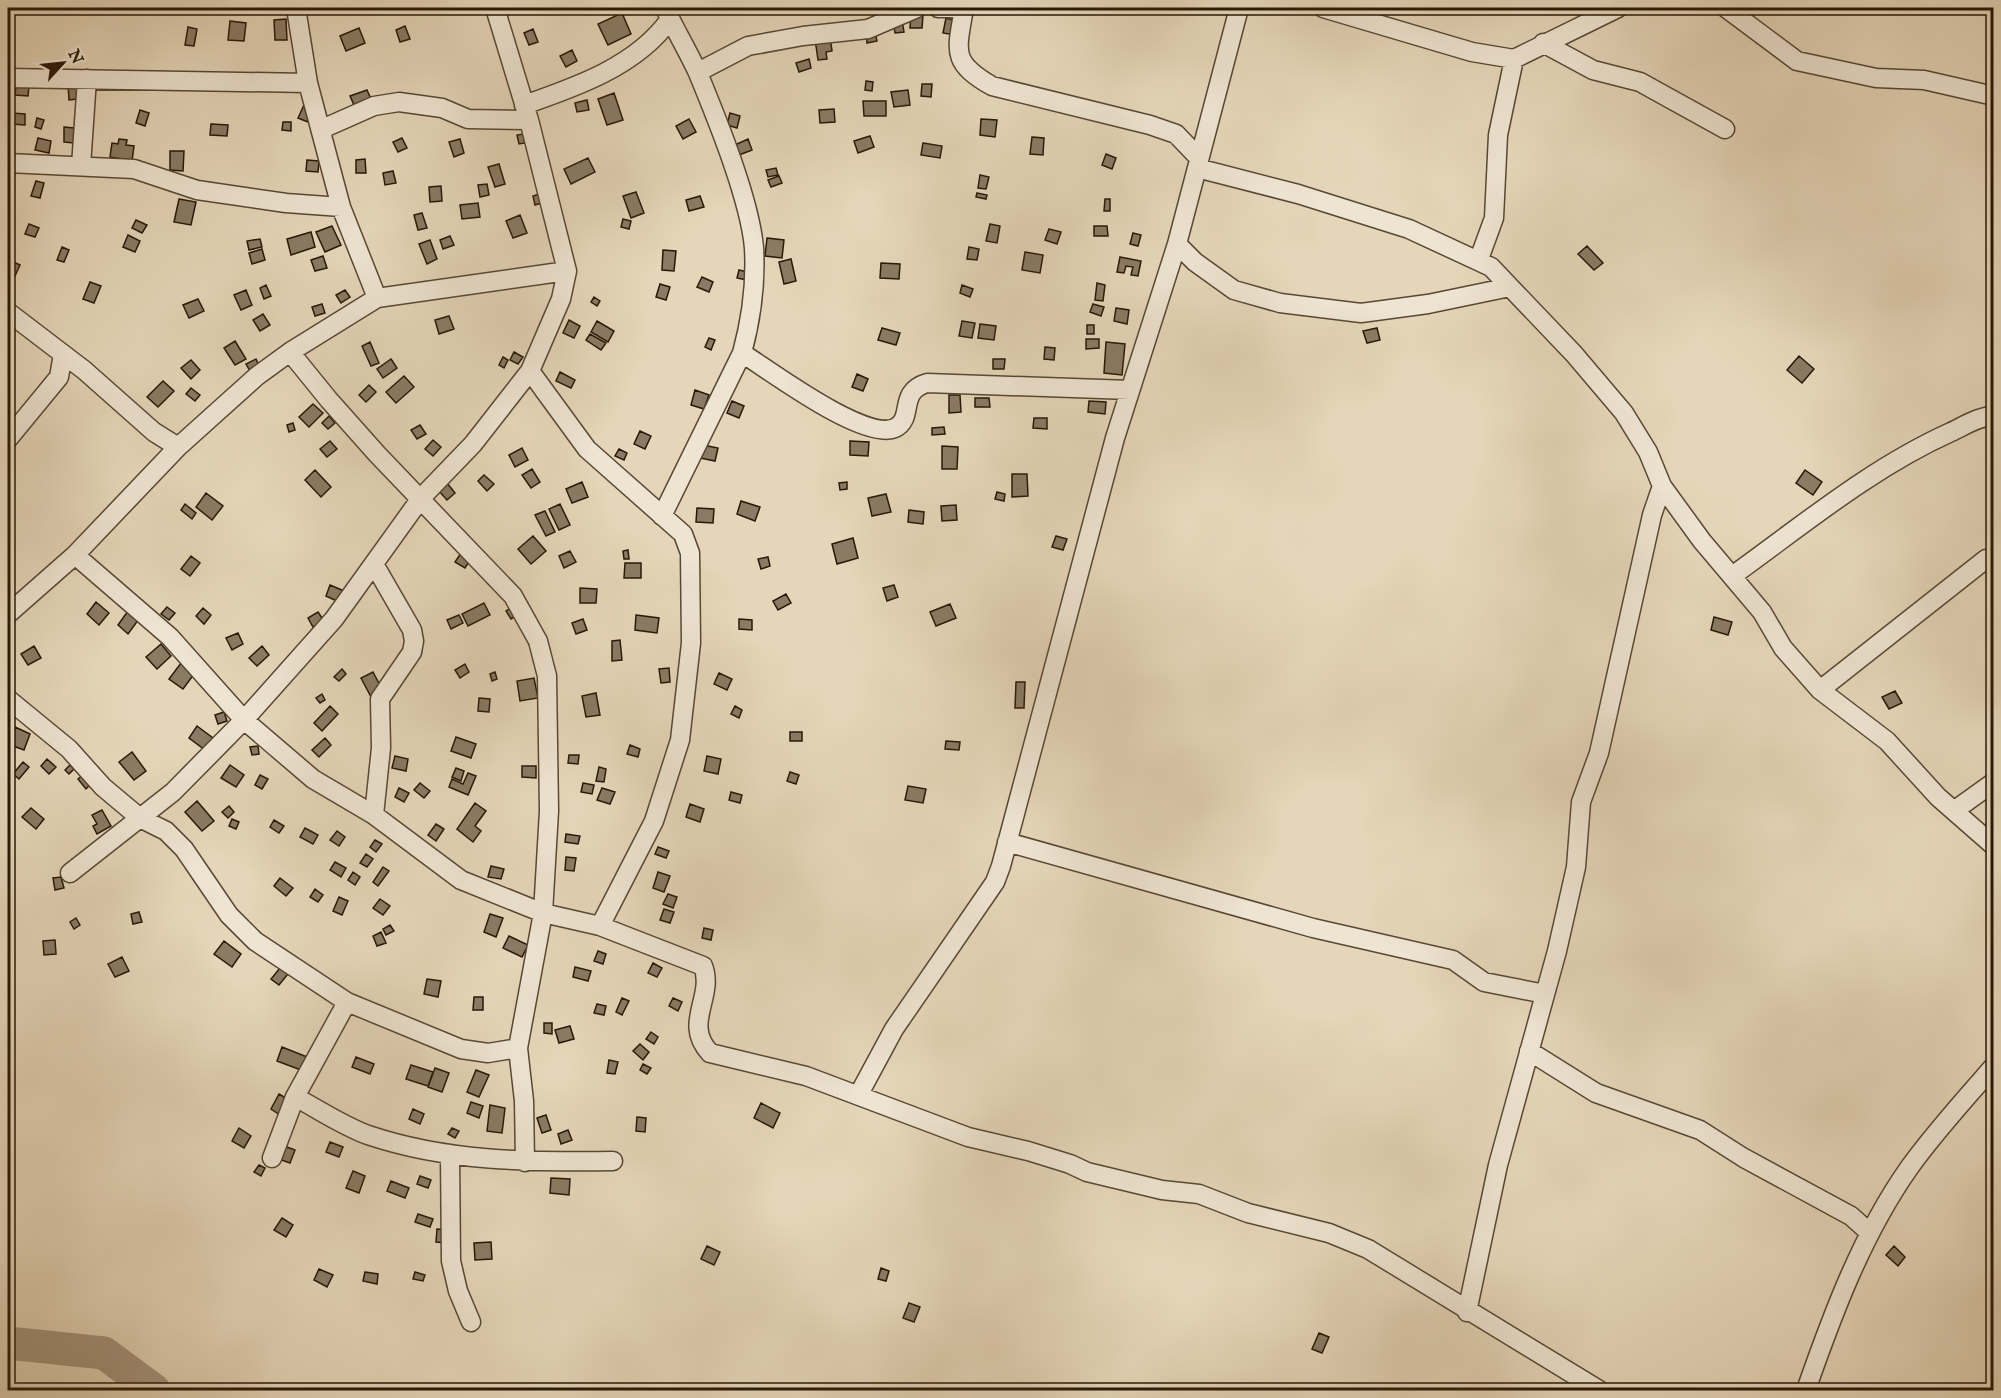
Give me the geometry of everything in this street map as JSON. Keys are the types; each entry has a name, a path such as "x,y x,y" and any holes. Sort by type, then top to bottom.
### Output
{"street":[{"path":"296,8 308,83 341,207 377,298"},
{"path":"70,873 173,792 244,720 334,620 421,498 473,444 530,372 561,299 567,271 526,112 495,8"},
{"path":"698,72 748,46 803,36 868,29 917,8"},
{"path":"938,8 964,8 958,51 963,65 971,74 992,86 1150,124 1176,134 1198,163 1409,229 1479,259 1491,267 1574,354 1624,413 1648,452 1662,486 1761,612 1783,648 1820,690 1887,741 1938,797 1994,846"},
{"path":"860,1094 894,1029 995,882 1130,390 1177,244 1239,8"},
{"path":"1323,8 1472,52 1514,58 1618,8"},
{"path":"1726,8 1797,61 1876,78 1924,81 1994,96"},
{"path":"322,129 374,106 399,102 442,108 468,119 526,112 581,85 627,58 657,37 668,13"},
{"path":"662,516 742,353 750,324 754,247 741,193 698,72 668,13"},
{"path":"1543,43 1593,70 1640,82 1725,129"},
{"path":"1479,259 1494,218 1498,135 1514,58"},
{"path":"8,78 308,83"},
{"path":"81,166 87,79"},
{"path":"8,163 134,169 197,190 286,203 341,207"},
{"path":"1177,244 1195,262 1234,290 1280,303 1361,313 1428,304 1510,287"},
{"path":"8,614 75,555 178,447 257,376 290,352 377,298 567,271"},
{"path":"8,312 84,370 154,432 178,447"},
{"path":"290,352 329,400 513,596 538,641 548,676 549,811 543,913 518,1048 524,1101 525,1162"},
{"path":"742,353 823,407 851,420 886,430 896,428 902,421 909,394 915,387 927,383 1130,390"},
{"path":"8,439 59,377 63,354"},
{"path":"59,377 84,370"},
{"path":"530,372 587,449 683,534 690,553 691,643 680,740 654,821 600,926"},
{"path":"1732,576 1884,466 1912,449 1994,416"},
{"path":"1467,1311 1498,1165 1545,994 1576,867 1581,802 1599,753 1652,515 1662,486"},
{"path":"75,555 170,637 244,720 313,779 374,815 461,880 543,913 600,926 703,966 705,980 697,1029 702,1044 710,1053 806,1076 860,1094 969,1137 1028,1151 1070,1164 1087,1172 1162,1190 1199,1194 1248,1213 1329,1233 1368,1249 1599,1390"},
{"path":"1820,690 1986,559"},
{"path":"374,564 412,630 414,640 412,652 380,699 381,748 374,815"},
{"path":"8,699 69,749 102,787 140,818 166,831 184,849 229,915 255,941 347,1002 461,1049 488,1053 518,1048"},
{"path":"1955,810 1994,782"},
{"path":"1007,842 1313,928 1453,960 1484,982 1545,994"},
{"path":"272,1158 295,1097 347,1002"},
{"path":"1529,1052 1596,1093 1700,1130 1744,1158 1851,1216 1870,1233"},
{"path":"1806,1390 1851,1271 1870,1233 1909,1168 1994,1066"},
{"path":"295,1097 367,1134 450,1156 525,1162 613,1161"},
{"path":"450,1156 451,1261 458,1291 471,1322"}],"building":[{"path":"622,13 631,34 608,45 598,24"},
{"path":"911,14 923,15 922,28 910,28"},
{"path":"946,18 957,21 954,35 943,33"},
{"path":"286,19 287,40 275,40 274,20"},
{"path":"902,20 904,32 895,33 893,22"},
{"path":"230,21 246,23 244,41 228,40"},
{"path":"405,26 410,39 400,42 396,30"},
{"path":"188,27 197,29 194,46 185,45"},
{"path":"359,28 365,43 346,51 340,36"},
{"path":"533,29 538,42 529,45 524,33"},
{"path":"866,32 875,32 877,41 867,43"},
{"path":"830,37 832,51 826,52 827,59 818,60 815,39"},
{"path":"572,50 577,61 566,67 560,56"},
{"path":"809,59 811,68 799,72 796,63"},
{"path":"866,81 873,82 872,91 865,90"},
{"path":"68,84 78,84 78,99 69,100"},
{"path":"922,84 932,84 931,97 921,96"},
{"path":"16,85 29,86 28,96 15,95"},
{"path":"367,90 371,99 354,105 350,96"},
{"path":"908,90 910,105 894,107 891,92"},
{"path":"614,93 623,120 607,125 598,99"},
{"path":"587,100 589,110 577,112 575,103"},
{"path":"863,101 886,101 886,116 864,116"},
{"path":"304,105 313,109 308,122 298,118"},
{"path":"834,109 835,122 820,123 819,110"},
{"path":"140,110 149,113 145,126 136,123"},
{"path":"12,113 25,114 25,125 11,124"},
{"path":"730,113 740,116 737,128 727,125"},
{"path":"37,118 44,120 41,129 35,127"},
{"path":"689,119 696,132 683,139 676,126"},
{"path":"981,119 997,120 995,137 980,135"},
{"path":"283,122 291,122 291,131 282,130"},
{"path":"211,124 228,125 227,136 210,135"},
{"path":"64,127 74,128 74,143 64,142"},
{"path":"523,134 525,143 519,144 517,135"},
{"path":"870,136 874,147 858,153 854,141"},
{"path":"1032,137 1044,138 1043,155 1030,154"},
{"path":"38,138 51,141 49,153 35,150"},
{"path":"402,138 407,148 398,152 393,142"},
{"path":"119,139 127,140 126,145 134,146 132,161 110,157 112,143 118,144"},
{"path":"460,139 464,153 454,157 449,142"},
{"path":"748,139 752,150 739,155 735,145"},
{"path":"923,143 942,146 940,158 921,155"},
{"path":"170,151 184,151 183,171 170,170"},
{"path":"1106,154 1116,158 1112,169 1102,165"},
{"path":"588,158 595,172 571,184 564,169"},
{"path":"365,159 366,173 356,173 356,160"},
{"path":"307,160 319,161 318,172 306,171"},
{"path":"499,164 505,184 495,187 488,167"},
{"path":"776,168 778,175 768,177 766,170"},
{"path":"393,171 396,183 385,185 383,173"},
{"path":"980,175 989,177 986,189 978,188"},
{"path":"779,176 782,183 771,187 768,180"},
{"path":"36,181 44,183 40,198 31,196"},
{"path":"487,184 489,195 480,197 478,185"},
{"path":"441,186 442,201 430,202 429,187"},
{"path":"636,192 644,213 631,218 623,196"},
{"path":"977,193 987,195 986,199 976,197"},
{"path":"540,194 542,203 535,205 533,196"},
{"path":"700,196 704,207 689,211 686,200"},
{"path":"179,199 196,202 191,225 174,222"},
{"path":"1105,199 1110,199 1110,211 1104,211"},
{"path":"478,203 480,217 462,219 460,205"},
{"path":"422,213 427,228 418,230 414,215"},
{"path":"520,215 527,233 513,238 506,221"},
{"path":"623,219 631,221 629,229 621,227"},
{"path":"136,220 147,225 142,233 132,228"},
{"path":"29,224 39,228 35,237 25,234"},
{"path":"990,224 1000,226 997,243 986,241"},
{"path":"332,226 341,245 325,252 316,232"},
{"path":"1094,226 1107,226 1108,236 1094,236"},
{"path":"1049,229 1061,232 1057,244 1045,240"},
{"path":"311,232 315,247 291,255 287,239"},
{"path":"1133,233 1141,235 1138,246 1130,244"},
{"path":"128,235 140,241 135,252 123,247"},
{"path":"450,236 454,245 443,249 440,240"},
{"path":"767,238 784,240 782,258 765,256"},
{"path":"260,239 262,247 249,250 247,241"},
{"path":"430,240 437,259 427,264 419,244"},
{"path":"1587,246 1603,263 1594,270 1578,254"},
{"path":"62,247 69,250 64,262 57,260"},
{"path":"969,247 979,249 977,260 967,259"},
{"path":"262,249 265,260 252,264 249,253"},
{"path":"663,250 676,251 674,271 662,270"},
{"path":"1025,252 1043,255 1040,273 1022,270"},
{"path":"323,256 327,268 315,271 311,260"},
{"path":"1120,257 1141,261 1138,276 1131,275 1133,267 1126,266 1124,273 1117,272"},
{"path":"791,259 796,281 784,284 779,262"},
{"path":"11,261 20,265 15,276 8,273"},
{"path":"881,263 900,264 899,279 880,278"},
{"path":"739,270 748,272 747,280 737,278"},
{"path":"702,277 713,282 709,292 697,287"},
{"path":"90,282 101,286 94,303 83,299"},
{"path":"1097,283 1105,285 1103,301 1095,300"},
{"path":"660,284 670,287 666,300 656,297"},
{"path":"266,285 271,296 264,299 260,288"},
{"path":"962,285 973,289 970,297 960,293"},
{"path":"246,290 252,305 241,310 234,295"},
{"path":"345,290 350,297 341,303 336,295"},
{"path":"594,297 600,301 597,306 591,302"},
{"path":"198,299 204,311 189,318 183,305"},
{"path":"322,304 325,313 315,316 312,307"},
{"path":"1093,304 1104,307 1101,316 1090,312"},
{"path":"1116,308 1129,310 1127,324 1114,321"},
{"path":"263,314 270,325 260,331 253,320"},
{"path":"449,316 454,329 439,334 435,320"},
{"path":"569,320 580,326 574,338 563,333"},
{"path":"597,321 614,331 608,342 591,332"},
{"path":"962,321 975,323 972,338 959,336"},
{"path":"980,324 996,326 994,340 978,338"},
{"path":"1087,325 1094,325 1094,334 1087,334"},
{"path":"882,328 900,333 896,345 878,340"},
{"path":"1377,328 1380,340 1367,343 1363,331"},
{"path":"590,334 606,343 601,350 586,340"},
{"path":"709,338 715,340 711,350 705,347"},
{"path":"1086,339 1099,339 1099,348 1086,349"},
{"path":"235,341 246,359 235,365 224,348"},
{"path":"370,342 379,363 371,366 362,346"},
{"path":"1106,342 1125,344 1122,375 1104,373"},
{"path":"1045,347 1055,348 1054,360 1044,359"},
{"path":"514,352 523,357 518,364 510,360"},
{"path":"1799,356 1814,369 1802,383 1787,370"},
{"path":"503,357 508,360 504,368 499,365"},
{"path":"256,359 259,366 250,371 246,364"},
{"path":"391,359 397,368 383,378 377,369"},
{"path":"993,359 1005,359 1004,369 993,369"},
{"path":"191,360 200,370 191,379 181,368"},
{"path":"560,372 575,380 571,388 556,381"},
{"path":"857,374 868,379 863,391 852,387"},
{"path":"404,376 414,387 396,403 386,392"},
{"path":"163,381 174,391 158,407 147,397"},
{"path":"369,385 376,392 366,402 359,395"},
{"path":"191,388 200,395 195,401 186,394"},
{"path":"695,390 709,395 704,409 691,405"},
{"path":"949,395 960,395 961,412 949,413"},
{"path":"975,398 989,398 990,407 975,407"},
{"path":"732,401 744,406 739,418 727,413"},
{"path":"1089,401 1106,402 1105,414 1088,412"},
{"path":"313,404 323,413 309,427 299,417"},
{"path":"329,416 335,423 328,429 322,423"},
{"path":"1034,418 1047,418 1047,429 1033,428"},
{"path":"293,423 295,430 289,432 287,425"},
{"path":"420,425 426,434 417,439 411,430"},
{"path":"944,427 945,434 932,435 932,428"},
{"path":"640,431 651,436 645,449 634,444"},
{"path":"433,440 441,447 433,456 425,449"},
{"path":"330,441 337,449 327,457 320,449"},
{"path":"850,441 869,442 868,456 850,455"},
{"path":"703,445 718,448 715,461 700,458"},
{"path":"942,446 958,447 957,469 942,469"},
{"path":"522,448 528,460 515,467 509,455"},
{"path":"619,449 627,453 624,460 615,456"},
{"path":"532,469 540,482 531,488 522,475"},
{"path":"315,470 331,487 321,497 305,480"},
{"path":"1805,470 1822,482 1813,495 1796,483"},
{"path":"1012,474 1027,474 1028,496 1012,497"},
{"path":"484,475 494,484 487,491 478,481"},
{"path":"582,482 588,497 572,503 566,489"},
{"path":"847,482 847,489 840,490 839,483"},
{"path":"447,483 455,493 447,500 439,491"},
{"path":"997,492 1005,494 1004,501 995,499"},
{"path":"206,493 223,506 212,520 196,507"},
{"path":"886,494 891,512 872,516 868,498"},
{"path":"741,501 760,507 755,521 737,514"},
{"path":"185,504 196,513 192,519 181,510"},
{"path":"560,504 570,525 559,530 549,509"},
{"path":"956,505 957,520 942,521 941,506"},
{"path":"697,508 714,509 713,523 696,522"},
{"path":"909,510 924,512 923,524 908,522"},
{"path":"545,511 555,532 546,536 535,515"},
{"path":"533,536 546,551 531,564 518,549"},
{"path":"1056,536 1067,539 1063,550 1052,547"},
{"path":"853,538 858,558 837,564 832,544"},
{"path":"628,550 629,559 624,559 623,551"},
{"path":"570,551 576,562 564,568 559,556"},
{"path":"461,553 470,560 465,568 455,562"},
{"path":"191,556 200,563 190,576 181,569"},
{"path":"768,557 770,566 761,569 758,559"},
{"path":"625,563 641,563 641,578 624,578"},
{"path":"330,585 344,591 339,602 326,596"},
{"path":"894,585 898,597 887,601 883,588"},
{"path":"580,588 597,589 596,603 580,603"},
{"path":"786,594 791,603 778,610 773,601"},
{"path":"96,602 109,613 99,625 87,614"},
{"path":"484,603 490,615 468,626 462,614"},
{"path":"517,604 522,612 511,619 506,611"},
{"path":"950,604 956,618 936,626 930,612"},
{"path":"167,607 175,613 169,620 161,614"},
{"path":"203,608 211,615 204,624 196,616"},
{"path":"128,611 139,619 128,634 118,625"},
{"path":"318,612 324,621 313,627 308,618"},
{"path":"459,615 463,623 451,629 447,620"},
{"path":"636,615 659,618 657,633 635,630"},
{"path":"1714,617 1732,622 1728,635 1711,630"},
{"path":"583,619 587,630 576,634 572,623"},
{"path":"739,619 752,620 752,630 739,629"},
{"path":"238,633 243,644 232,650 226,638"},
{"path":"620,640 622,660 612,661 612,641"},
{"path":"161,644 171,656 157,669 146,657"},
{"path":"34,646 41,658 28,665 21,654"},
{"path":"262,646 269,655 257,666 249,658"},
{"path":"181,663 194,674 183,689 169,679"},
{"path":"465,664 469,672 460,678 455,670"},
{"path":"669,668 670,682 661,683 659,669"},
{"path":"342,669 346,674 339,681 334,677"},
{"path":"373,672 382,689 370,695 361,678"},
{"path":"495,672 497,679 492,681 490,674"},
{"path":"719,673 732,679 727,690 714,684"},
{"path":"534,678 538,698 520,701 517,681"},
{"path":"1016,682 1025,682 1024,708 1015,708"},
{"path":"1895,691 1902,703 1889,709 1882,697"},
{"path":"596,693 600,715 586,717 582,696"},
{"path":"322,694 325,700 320,703 316,698"},
{"path":"479,698 490,699 489,712 478,711"},
{"path":"330,706 338,714 322,731 314,723"},
{"path":"735,706 742,710 739,718 731,714"},
{"path":"224,712 227,721 218,724 215,715"},
{"path":"197,726 213,738 205,750 189,738"},
{"path":"15,727 30,734 24,750 8,744"},
{"path":"790,732 802,732 802,741 790,741"},
{"path":"456,737 476,744 471,758 451,751"},
{"path":"325,738 331,745 319,757 312,750"},
{"path":"946,741 960,742 959,750 945,749"},
{"path":"630,745 640,749 638,757 627,754"},
{"path":"258,746 259,754 252,755 250,747"},
{"path":"132,752 146,771 134,780 119,762"},
{"path":"569,755 579,755 578,764 568,763"},
{"path":"395,756 408,759 406,771 392,768"},
{"path":"707,756 721,759 718,774 704,771"},
{"path":"47,759 56,767 49,774 41,766"},
{"path":"23,762 29,767 19,779 13,774"},
{"path":"70,765 74,769 69,774 65,770"},
{"path":"230,765 244,775 236,787 221,778"},
{"path":"522,766 536,766 536,778 522,777"},
{"path":"599,767 606,769 604,782 596,781"},
{"path":"456,768 464,771 461,781 452,777"},
{"path":"86,772 94,781 86,789 78,779"},
{"path":"790,772 799,775 796,784 787,781"},
{"path":"468,773 476,776 468,795 449,787 452,779 463,784"},
{"path":"260,775 268,779 262,789 255,785"},
{"path":"420,783 430,791 424,798 414,790"},
{"path":"583,783 594,785 592,794 581,792"},
{"path":"908,786 926,789 923,803 905,800"},
{"path":"399,788 409,793 404,802 395,797"},
{"path":"602,788 615,792 610,804 597,800"},
{"path":"731,792 742,795 740,803 729,800"},
{"path":"197,801 214,821 202,831 185,812"},
{"path":"475,803 486,811 475,826 481,831 473,842 457,829"},
{"path":"690,804 704,809 700,822 686,817"},
{"path":"229,806 234,812 228,818 222,812"},
{"path":"31,808 44,819 36,829 22,817"},
{"path":"102,810 111,826 97,834 93,826 97,824 92,815"},
{"path":"232,819 239,822 236,829 229,826"},
{"path":"274,820 284,826 279,833 270,827"},
{"path":"436,824 444,829 436,841 428,835"},
{"path":"305,828 318,835 313,844 300,837"},
{"path":"337,831 345,837 339,846 330,840"},
{"path":"566,834 580,836 578,844 565,842"},
{"path":"375,840 382,844 376,852 370,847"},
{"path":"658,847 669,851 666,858 655,854"},
{"path":"366,854 373,859 367,867 360,863"},
{"path":"566,857 576,858 574,871 565,870"},
{"path":"335,862 346,868 341,877 330,870"},
{"path":"491,866 504,869 501,879 488,877"},
{"path":"383,867 389,871 378,886 373,882"},
{"path":"353,872 360,877 355,885 348,880"},
{"path":"658,872 670,876 664,892 653,888"},
{"path":"61,877 64,888 55,890 53,878"},
{"path":"280,878 293,888 286,896 274,886"},
{"path":"315,889 323,895 318,902 310,897"},
{"path":"668,894 677,897 673,908 663,904"},
{"path":"339,897 348,901 342,915 333,911"},
{"path":"380,899 390,906 383,915 373,908"},
{"path":"664,909 674,912 670,923 660,920"},
{"path":"139,912 142,922 133,924 131,914"},
{"path":"490,914 503,918 496,937 484,932"},
{"path":"76,918 80,925 74,929 70,922"},
{"path":"390,925 394,931 386,935 383,929"},
{"path":"704,928 713,930 711,940 702,938"},
{"path":"381,932 386,943 377,946 373,936"},
{"path":"509,936 528,945 522,957 503,948"},
{"path":"55,940 56,954 44,955 43,941"},
{"path":"224,941 241,954 232,967 214,954"},
{"path":"598,951 606,954 603,964 594,961"},
{"path":"122,957 129,971 115,977 108,964"},
{"path":"653,963 662,968 657,977 648,973"},
{"path":"575,967 591,971 588,981 573,977"},
{"path":"280,968 288,974 279,985 271,979"},
{"path":"427,979 441,981 438,997 424,994"},
{"path":"474,997 483,997 483,1010 473,1010"},
{"path":"622,998 629,1001 622,1015 616,1012"},
{"path":"673,998 682,1002 678,1011 669,1006"},
{"path":"597,1004 606,1006 604,1015 594,1013"},
{"path":"544,1023 552,1023 552,1034 544,1033"},
{"path":"570,1026 574,1039 559,1043 555,1030"},
{"path":"651,1032 658,1037 654,1044 646,1039"},
{"path":"640,1044 649,1052 643,1060 633,1051"},
{"path":"282,1047 307,1057 301,1070 277,1061"},
{"path":"356,1057 374,1064 370,1074 352,1067"},
{"path":"609,1060 618,1062 615,1074 607,1073"},
{"path":"643,1064 651,1068 647,1074 640,1070"},
{"path":"411,1065 433,1072 428,1086 406,1079"},
{"path":"435,1068 449,1073 442,1092 428,1087"},
{"path":"476,1070 489,1075 479,1097 467,1092"},
{"path":"279,1094 289,1100 280,1115 271,1109"},
{"path":"471,1102 483,1106 479,1118 467,1113"},
{"path":"761,1103 780,1113 773,1128 754,1118"},
{"path":"490,1105 505,1108 502,1133 487,1131"},
{"path":"413,1109 424,1114 420,1124 409,1119"},
{"path":"546,1115 551,1130 542,1133 537,1118"},
{"path":"637,1117 646,1118 645,1132 636,1131"},
{"path":"239,1128 251,1136 244,1148 232,1141"},
{"path":"452,1128 459,1131 455,1138 448,1134"},
{"path":"568,1130 572,1140 561,1144 558,1134"},
{"path":"330,1142 343,1147 339,1157 326,1152"},
{"path":"284,1146 295,1150 290,1163 279,1159"},
{"path":"259,1165 265,1168 261,1176 254,1172"},
{"path":"353,1171 365,1176 359,1193 346,1188"},
{"path":"420,1176 431,1180 428,1188 417,1184"},
{"path":"551,1178 570,1179 569,1195 550,1193"},
{"path":"391,1181 409,1188 405,1198 387,1191"},
{"path":"418,1214 433,1219 430,1227 415,1222"},
{"path":"282,1218 293,1225 286,1237 274,1230"},
{"path":"437,1229 447,1230 446,1243 436,1242"},
{"path":"491,1242 492,1259 475,1260 474,1243"},
{"path":"707,1246 720,1252 714,1265 701,1259"},
{"path":"1894,1246 1905,1257 1898,1266 1886,1255"},
{"path":"881,1268 889,1271 886,1281 878,1279"},
{"path":"319,1269 333,1275 327,1287 314,1280"},
{"path":"365,1272 378,1274 377,1284 363,1281"},
{"path":"415,1272 425,1275 423,1281 413,1279"},
{"path":"909,1303 920,1307 914,1322 903,1318"},
{"path":"1319,1333 1329,1337 1322,1353 1312,1349"}],"waterway":[{"path":"8,1343 104,1353 154,1390"}]}
